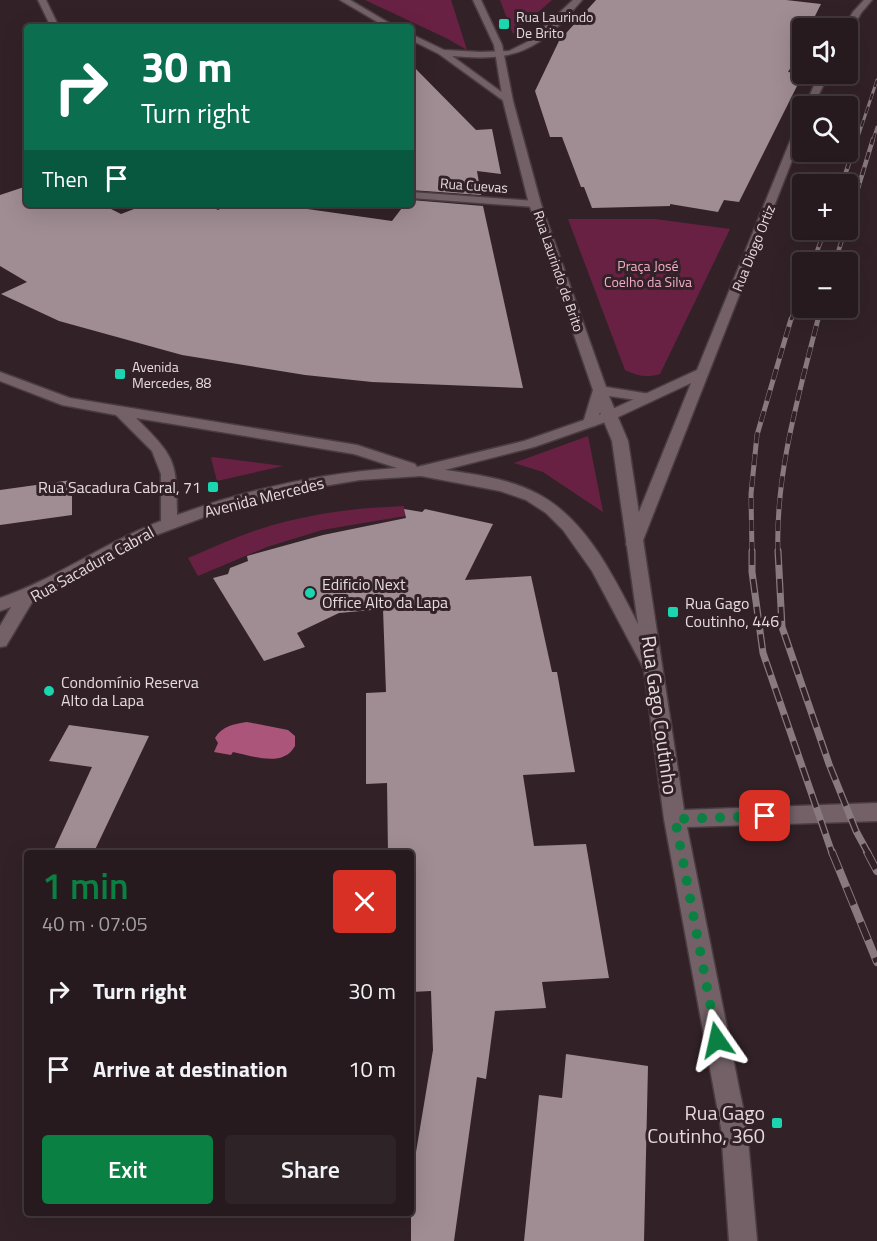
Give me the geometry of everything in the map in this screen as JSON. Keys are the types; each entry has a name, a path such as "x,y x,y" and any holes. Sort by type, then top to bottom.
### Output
{"street":[{"path":"42,0 54,24"},
{"path":"344,0 387,24"},
{"name":"Rua Laurindo de Brito","path":"477,0 498,45 508,101 535,204 622,452 634,544"},
{"path":"442,52 469,55 519,50 578,0"},
{"path":"854,18 868,0"},
{"path":"414,38 442,52 508,101"},
{"name":"Rua Diogo Ortiz","path":"634,544 792,149"},
{"name":"Rua Cuevas","path":"414,195 535,204"},
{"path":"609,416 703,372"},
{"path":"0,376 68,402 357,450 421,471 503,487 532,497 555,511 589,552 655,676"},
{"path":"590,423 600,390 650,398"},
{"path":"120,409 159,449 170,474 169,523"},
{"name":"Avenida Mercedes","path":"169,523 232,501 288,487 360,475 421,471 529,444 609,416"},
{"name":"Rua Sacadura Cabral","path":"0,641 28,595 142,534 169,523"},
{"name":"Rua Gago Coutinho","path":"634,544 675,819 734,1128 743,1241"},
{"path":"0,605 28,595"},
{"path":"675,819 877,812"}],"green space":[{"path":"365,0 451,0 467,50 448,39"},
{"path":"500,0 552,0 513,34"},
{"name":"Praça José Coelho da Silva","path":"568,219 655,219 730,229 660,374 642,376 625,370"},
{"path":"588,436 603,512 543,472 514,463"},
{"path":"211,458 283,466 217,481"},
{"path":"404,506 405,516 322,530 267,547 198,576 188,558 275,524 348,510"}],"shaded area":[{"path":"247,722 288,730 295,736 295,746 290,753 275,759 258,758 233,752 231,755 214,752 218,743 215,738 221,731"}],"building":[{"path":"596,0 786,0 821,4 814,18 792,18 792,66 788,72 792,73 792,84 798,84 739,202 724,200 718,212 670,204 670,206 592,208 584,187 581,187 562,137 550,137 535,91 559,41"},
{"path":"414,67 476,130 492,129 501,174 477,171 481,195 414,190"},
{"path":"24,187 24,207 92,207 96,209 107,207 121,214 139,207 212,207 218,210 224,207 293,207 392,221 403,207 414,207 414,200 483,206 523,388 372,382 305,375 182,355 59,321 1,294 27,282 0,266 0,195"},
{"path":"72,480 72,515 0,525 0,490"},
{"path":"404,509 422,512 425,509 493,524 465,580 531,576 552,672 557,672 575,772 523,775 534,846 586,844 609,978 542,982 546,1008 495,1011 486,1079 477,1077 454,1241 411,1241 411,1216 414,1216 414,1164 433,1050 431,991 414,992 414,850 388,850 387,783 366,784 366,693 386,692 383,609 339,613 297,633 305,647 264,661 213,578 228,574 230,568 248,561 247,556 323,535 406,518"},
{"path":"69,725 149,736 95,850 54,850 92,767 49,761"},
{"path":"566,1054 648,1066 644,1241 524,1241 539,1095 562,1098"}],"railway":[{"path":"858,137 877,80"},
{"path":"873,140 877,127"},
{"path":"858,188 873,139"},
{"path":"845,174 849,162"},
{"path":"817,252 821,240"},
{"path":"838,252 842,240"},
{"path":"752,553 751,494 757,435 791,319"},
{"path":"778,551 778,523 784,464 818,319"},
{"path":"778,551 782,627 829,764 856,831 868,853"},
{"path":"752,553 752,572 763,653 832,853"},
{"path":"832,852 877,962"},
{"path":"867,852 877,871"}],"place":[{"name":"Rua Laurindo De Brito","path":"504,24"},
{"name":"Avenida Mercedes, 88","path":"120,374"},
{"name":"Rua Sacadura Cabral, 71","path":"213,487"},
{"name":"Edificio Next Office Alto da Lapa","path":"310,593"},
{"name":"Rua Gago Coutinho, 446","path":"673,612"},
{"name":"Condomínio Reserva Alto da Lapa","path":"49,691"},
{"name":"Rua Gago Coutinho, 360","path":"777,1123"}],"route":[{"path":"717,1040 675,819 765,816"}]}
